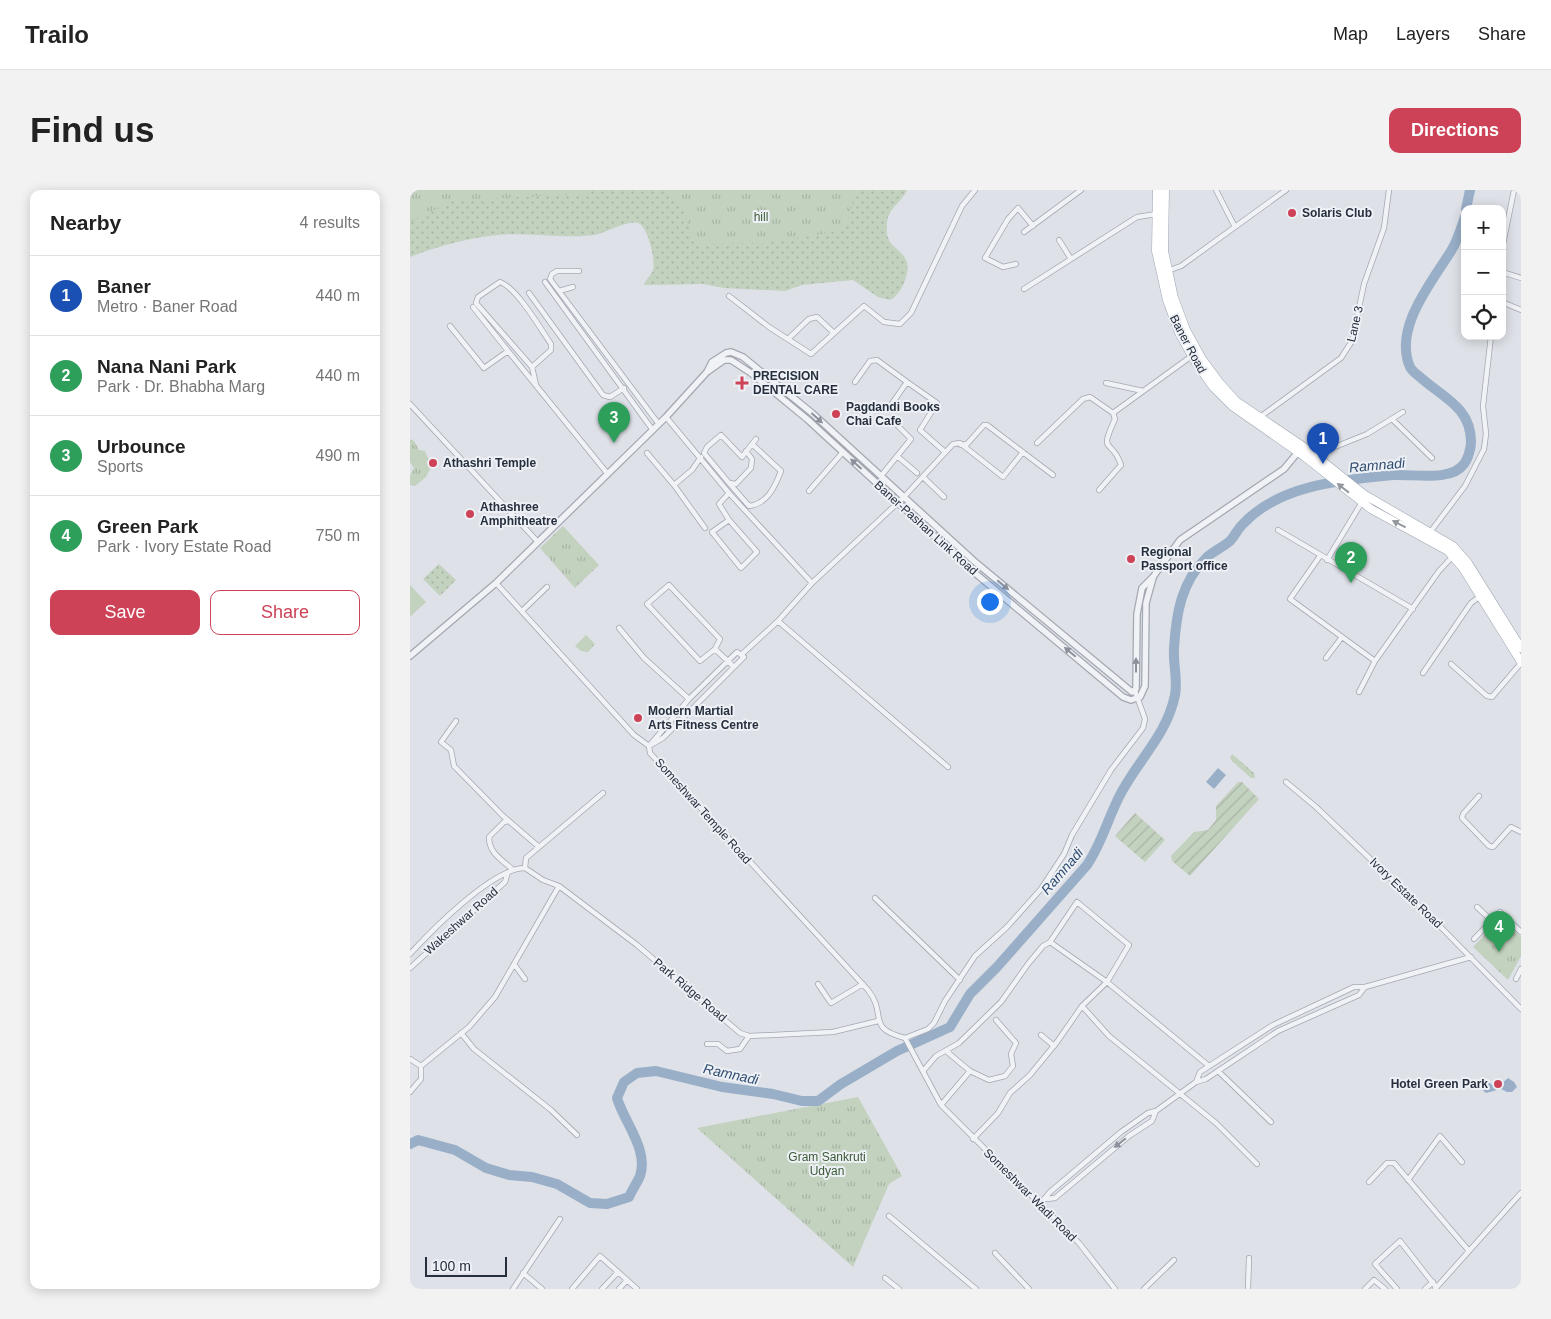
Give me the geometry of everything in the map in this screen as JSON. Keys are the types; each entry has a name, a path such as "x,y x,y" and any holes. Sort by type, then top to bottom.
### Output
{"main road":[{"name":"Baner Road","path":"1158,190 1156,241 1160,272 1173,319 1213,387 1232,406 1331,474"},
{"name":"Baner Road","path":"1165,190 1163,241 1167,271 1176,307 1195,354 1226,391 1315,455 1331,474"},
{"path":"1331,474 1361,499 1440,545 1453,556 1476,583 1521,648"},
{"path":"1361,499 1430,532 1462,554 1476,583 1480,597 1521,662"}],"street":[{"path":"729,296 768,327 811,354 864,306 884,322 900,324 911,313 962,206 975,190"},
{"path":"1024,232 1081,190"},
{"path":"1167,271 1181,266 1286,190"},
{"name":"Lane 3","path":"1260,417 1341,358 1350,347 1364,284 1384,228 1389,190"},
{"path":"1506,229 1514,190"},
{"path":"1217,191 1235,227"},
{"path":"1016,264 1003,267 985,258 1008,219 1018,208 1033,226"},
{"path":"1024,289 1137,217 1158,214"},
{"path":"1059,240 1071,259"},
{"path":"579,271 557,271 552,274 550,279 658,423"},
{"path":"1506,273 1521,278"},
{"path":"532,367 551,350 551,344 522,303 505,284 500,282 478,297 476,303 532,367 536,385"},
{"path":"545,282 652,428"},
{"path":"559,291 573,286"},
{"path":"529,292 603,395 610,397 624,388"},
{"path":"1506,304 1521,310"},
{"path":"474,307 607,473"},
{"path":"788,339 809,319 817,317 834,333"},
{"path":"450,326 484,368 508,351"},
{"path":"1430,532 1465,486 1484,449 1486,434 1483,406 1491,340"},
{"path":"410,656 496,583 666,416 706,372 712,362 721,354 731,352 743,357 738,364"},
{"path":"1113,414 1195,354"},
{"name":"Baner-Pashan Link Road","path":"743,357 812,413 974,562 1127,690 1135,691"},
{"name":"Baner-Pashan Link Road","path":"706,372 724,360 731,360 738,364 807,419 969,568 1123,697 1131,700 1137,699"},
{"path":"855,382 870,361 877,360 907,382 934,398 937,403 920,430 945,452"},
{"path":"890,408 907,382"},
{"path":"1106,382 1143,391"},
{"path":"1037,443 1084,399 1090,397 1113,414 1115,419 1106,438 1107,444 1121,464 1099,490"},
{"path":"410,404 537,541"},
{"path":"1315,455 1367,434 1403,412"},
{"path":"666,416 730,493 812,583"},
{"path":"1392,419 1432,458"},
{"path":"741,655 778,621 812,583 898,503 945,452 957,442 967,444 985,424 1053,475"},
{"path":"881,476 911,439 897,425"},
{"path":"752,444 781,471 775,487 763,500 756,505 748,506 704,453 707,447 721,435 742,456 756,439"},
{"path":"961,444 1004,477 1023,452"},
{"path":"729,483 736,484 751,468 752,459 746,451"},
{"path":"809,490 843,452"},
{"path":"905,1038 928,1030 975,956 1008,927 1041,889 1064,854 1072,835 1111,770 1143,728 1145,718 1135,691 1138,601 1142,588 1153,577 1180,540 1284,469 1298,452"},
{"path":"647,453 706,528"},
{"path":"674,485 692,470 701,456"},
{"path":"898,456 916,473"},
{"path":"923,477 944,497"},
{"path":"728,520 712,532 742,568 757,552 728,520 719,504 730,493"},
{"path":"1327,560 1361,499"},
{"path":"1278,530 1413,609"},
{"path":"1320,556 1290,599 1375,661"},
{"path":"1360,692 1375,661 1453,556"},
{"path":"1137,699 1145,686 1145,615 1153,577"},
{"name":"Someshwar Temple Road","path":"496,583 634,735 649,746 650,753 681,788 863,984 876,1003 878,1021"},
{"path":"669,585 720,639 715,649 700,661 647,604 669,585"},
{"path":"522,611 548,587"},
{"path":"1423,673 1471,603 1480,597"},
{"path":"778,621 948,767"},
{"path":"619,628 644,658 689,700"},
{"path":"1326,658 1342,637"},
{"path":"715,649 734,667"},
{"path":"737,652 744,657 662,738 649,746 689,700 737,652"},
{"path":"1451,664 1487,696 1492,697 1521,662"},
{"path":"456,721 441,742 451,750 454,766 508,821 539,848"},
{"name":"Ivory Estate Road","path":"1286,782 1331,821 1521,1009"},
{"path":"525,868 526,858 603,793"},
{"path":"1480,796 1463,814 1462,818 1489,846 1493,847 1511,827 1521,832"},
{"path":"508,821 489,837 489,846 492,852 510,871"},
{"name":"Wakeshwar Road","path":"410,954 444,921 498,876 525,868"},
{"name":"Park Ridge Road","path":"525,868 543,880 559,886 637,945 740,1033 749,1036"},
{"name":"Wakeshwar Road","path":"410,968 505,882 510,871"},
{"path":"421,1066 469,1027 496,996 559,886"},
{"path":"875,898 960,980"},
{"path":"923,1069 936,1056 959,1042 1001,1002 1028,964 1043,946 1050,942 1077,902 1129,945 1107,982 1082,1006 1054,1046 1025,1081 1010,1093 998,1113 973,1139"},
{"path":"1477,907 1492,921"},
{"path":"1474,939 1500,912 1521,932"},
{"path":"444,921 451,930"},
{"path":"1050,942 1107,982 1209,1066"},
{"path":"1196,1082 1200,1072 1273,1025 1354,987 1365,988 1470,957"},
{"path":"514,964 525,979"},
{"path":"1516,979 1521,969"},
{"path":"818,984 831,1003 863,984"},
{"path":"1039,1205 1047,1199 1055,1198 1129,1136 1152,1121 1156,1112 1196,1082 1206,1079 1278,1031 1359,995 1365,988"},
{"path":"1082,1006 1109,1036 1216,1124 1257,1164"},
{"path":"946,1051 970,1071 993,1080 1005,1076 1014,1066 1011,1054 1016,1043 996,1020"},
{"path":"707,1044 718,1044 727,1051 740,1049 749,1036 833,1032 878,1021 887,1031 905,1038 942,1105 970,1071"},
{"path":"461,1033 474,1049 540,1101 578,1135"},
{"path":"1041,1035 1054,1046"},
{"path":"410,1059 421,1066"},
{"path":"410,1092 421,1078 421,1066"},
{"path":"1218,1071 1271,1122"},
{"name":"Someshwar Wadi Road","path":"942,1105 973,1139 1079,1244 1115,1289"},
{"path":"1047,1199 1050,1192 1114,1138 1148,1113 1156,1112"},
{"path":"1408,1180 1440,1136 1462,1162"},
{"path":"1369,1182 1390,1162 1408,1180 1469,1251"},
{"path":"1397,1289 1375,1264 1400,1241 1436,1288 1521,1192"},
{"path":"889,1216 976,1289"},
{"path":"513,1289 560,1219"},
{"path":"995,1253 1029,1289"},
{"path":"572,1289 600,1256 637,1289"},
{"path":"1248,1289 1249,1258"},
{"path":"1144,1289 1174,1260"},
{"path":"602,1289 618,1272"},
{"path":"523,1273 542,1289"},
{"path":"885,1278 899,1289"},
{"path":"619,1289 627,1280"},
{"path":"1365,1289 1374,1280 1385,1289"},
{"path":"1425,1289 1433,1282"}],"green space":[{"path":"410,190 907,190 890,213 887,231 891,243 905,257 908,268 901,289 890,300 878,297 853,280 802,285 785,291 724,288 703,284 644,285 654,266 651,246 646,232 640,224 636,223 624,224 594,235 510,234 487,236 431,249 410,257"},
{"path":"410,190 595,190 582,194 454,200 410,222"},
{"name":"hill","path":"666,190 856,190 845,230 766,243 695,244 683,207"},
{"path":"410,439 414,441 419,450 425,451 431,467 426,477 415,486 410,485 410,476 414,468 410,462"},
{"path":"563,526 599,565 575,588 540,548"},
{"path":"439,564 456,580 440,596 423,579"},
{"path":"410,585 426,602 410,617"},
{"path":"586,635 595,644 588,652 581,651 575,646"},
{"path":"1232,754 1254,773 1255,778 1251,778 1232,761 1230,758"},
{"path":"1238,782 1242,782 1259,799 1190,876 1172,861 1171,856 1194,832 1208,830 1216,820 1216,806"},
{"path":"1135,813 1165,840 1145,862 1115,836"},
{"path":"1501,917 1521,937 1521,956 1508,980 1473,947"},
{"name":"Gram Sankruti Udyan","path":"858,1097 902,1176 889,1184 853,1267 697,1128"}],"water":[{"path":"1218,768 1226,775 1214,789 1206,782"},
{"path":"1482,1078 1494,1086 1500,1085 1508,1078 1517,1087 1512,1092 1501,1089 1486,1093 1479,1087 1478,1082"}],"waterway":[{"name":"Ramnadi","path":"1467,205 1470,190"},
{"name":"Ramnadi","path":"410,1144 418,1140 455,1150 486,1168 509,1175 532,1177 557,1184 590,1203 607,1204 629,1197 640,1176 642,1166 639,1146 617,1098 624,1082 637,1073 656,1071 722,1087 773,1094 802,1101 818,1101 841,1084 897,1051 950,1027 970,994 997,967 1087,865 1097,848 1127,782 1166,723 1175,695 1174,649 1178,611 1191,577 1207,557 1230,541 1242,525 1259,510 1295,492 1314,486 1355,479 1394,475 1441,475 1458,470 1464,464 1471,442 1470,430 1466,420 1454,404 1413,371 1406,352 1410,321 1425,291 1453,247 1461,228"}],"place":[{"name":"Solaris Club","path":"1292,213"},
{"name":"PRECISION DENTAL CARE","path":"742,383"},
{"name":"Pagdandi Books Chai Cafe","path":"836,414"},
{"name":"Urbounce","path":"614,443"},
{"name":"Athashri Temple","path":"433,463"},
{"name":"Baner","path":"1323,464"},
{"name":"Athashree Amphitheatre","path":"470,514"},
{"name":"Regional Passport office","path":"1131,559"},
{"name":"Nana Nani Park","path":"1351,583"},
{"name":"Modern Martial Arts Fitness Centre","path":"638,718"},
{"name":"Green Park","path":"1499,952"},
{"name":"Hotel Green Park","path":"1498,1084"}]}
